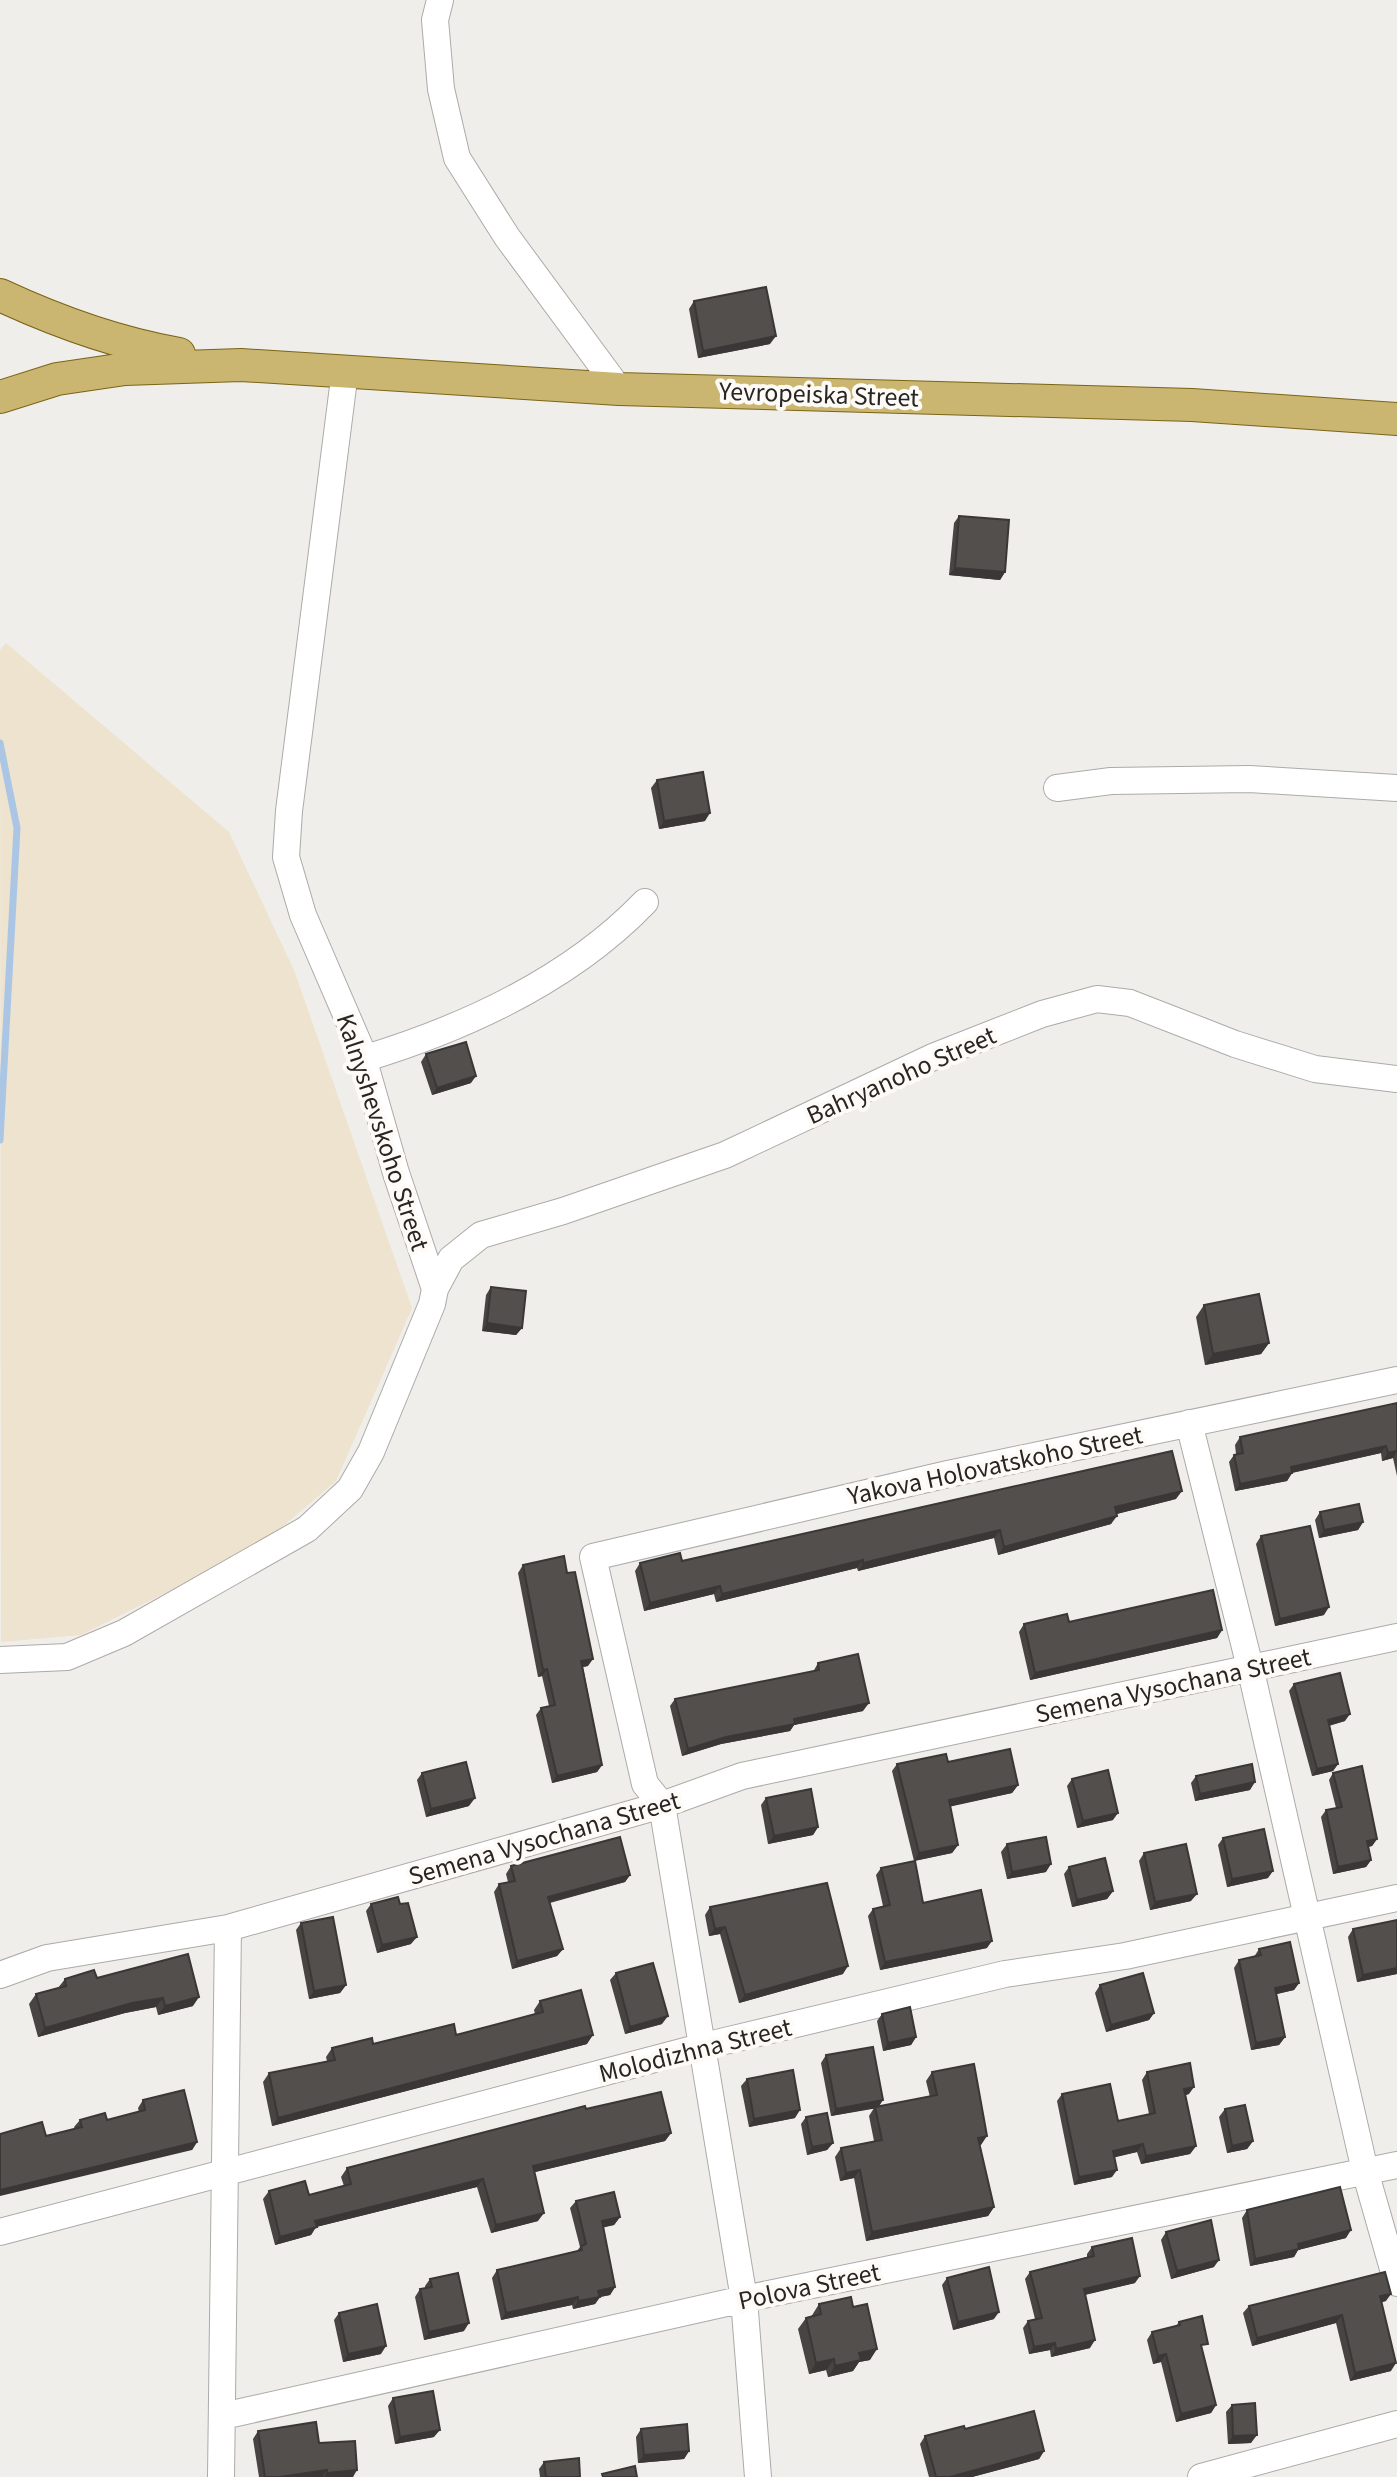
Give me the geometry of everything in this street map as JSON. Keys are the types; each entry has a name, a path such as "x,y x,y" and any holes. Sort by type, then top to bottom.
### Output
{"main road":[{"path":"0,295 50,319 134,346 241,365"},
{"name":"Yevropeiska Street","path":"241,365 619,389 1192,405 1397,419"},
{"path":"0,397 57,379 125,369 241,365"}],"street":[{"path":"440,0 435,20 441,89 457,158 507,237 619,389"},
{"name":"Kalnyshevskoho Street","path":"345,371 286,857 303,915 363,1059 396,1173 435,1289"},
{"path":"1057,788 1111,781 1249,779 1397,788"},
{"path":"363,1059 422,1042 556,976 621,926 645,902"},
{"name":"Bahryanoho Street","path":"435,1289 451,1259 481,1235 563,1211 725,1155 935,1056 1042,1014 1097,999 1130,1003 1235,1044 1315,1069 1397,1079"},
{"path":"0,1660 67,1657 124,1633 307,1529 350,1489 371,1452 416,1349 435,1289"},
{"name":"Yakova Holovatskoho Street","path":"662,1805 645,1784 593,1557 948,1474 1397,1380"},
{"path":"1189,1423 1251,1671 1365,2171 1397,2283"},
{"name":"Semena Vysochana Street","path":"0,1975 47,1958 228,1928 662,1805 742,1776 1251,1671 1397,1637"},
{"path":"662,1805 744,2299 758,2477"},
{"name":"Molodizhna Street","path":"0,2232 704,2046 1005,1974 1125,1956 1308,1914 1397,1898"},
{"path":"221,2477 228,1928"},
{"name":"Polova Street","path":"223,2416 744,2299 1397,2165"},
{"path":"1201,2477 1254,2470 1397,2424"}],"shaded area":[{"path":"6,643 229,832 294,970 412,1308 336,1481 261,1545 81,1635 1,1642 0,650"}],"building":[{"path":"766,287 776,336 703,351 694,301"},
{"path":"959,516 1009,520 1005,572 955,568"},
{"path":"703,772 710,813 664,821 657,780"},
{"path":"466,1042 476,1076 437,1088 426,1054"},
{"path":"491,1287 526,1291 522,1328 487,1323"},
{"path":"1259,1294 1269,1343 1213,1354 1204,1305"},
{"path":"1397,1403 1397,1451 1388,1453 1386,1446 1291,1467 1292,1473 1240,1484 1234,1455 1243,1453 1240,1437"},
{"path":"1172,1451 1182,1491 1115,1507 1117,1516 1004,1547 1000,1530 722,1594 720,1586 650,1603 640,1563 680,1553 682,1561"},
{"path":"1359,1504 1363,1522 1324,1530 1320,1512"},
{"path":"1310,1526 1329,1607 1280,1619 1261,1536"},
{"path":"564,1556 567,1573 575,1572 593,1659 581,1661 602,1765 557,1776 541,1708 555,1705 547,1669 543,1670 523,1565"},
{"path":"1213,1590 1222,1630 1035,1673 1024,1624 1067,1614 1069,1622"},
{"path":"858,1654 869,1703 794,1719 795,1724 726,1737 688,1749 675,1699 819,1670 818,1663"},
{"path":"1340,1673 1350,1714 1328,1720 1338,1764 1317,1769 1294,1684"},
{"path":"1010,1749 1018,1785 949,1800 958,1845 919,1853 897,1764 946,1754 948,1762"},
{"path":"466,1762 475,1798 431,1809 422,1773"},
{"path":"1252,1764 1255,1782 1200,1794 1196,1776"},
{"path":"1362,1766 1377,1839 1367,1841 1371,1860 1338,1867 1326,1810 1342,1807 1333,1773"},
{"path":"1108,1770 1118,1813 1083,1821 1072,1779"},
{"path":"811,1789 818,1827 774,1836 766,1798"},
{"path":"1264,1829 1273,1871 1232,1879 1223,1838"},
{"path":"620,1837 630,1875 548,1897 563,1949 517,1961 499,1884 515,1881 511,1866"},
{"path":"1046,1837 1051,1864 1012,1872 1007,1844"},
{"path":"1186,1844 1197,1894 1155,1902 1144,1853"},
{"path":"1105,1858 1113,1891 1077,1900 1069,1867"},
{"path":"915,1861 923,1903 981,1890 992,1941 885,1962 873,1909 890,1905 881,1868"},
{"path":"827,1883 848,1966 745,1995 725,1927 715,1929 710,1907"},
{"path":"398,1897 400,1904 408,1903 417,1937 382,1945 371,1904"},
{"path":"333,1917 346,1985 314,1991 301,1923"},
{"path":"1397,1920 1397,1968 1363,1975 1353,1929"},
{"path":"1290,1942 1299,1983 1275,1988 1285,2037 1256,2043 1239,1960 1261,1955 1259,1949"},
{"path":"188,1954 199,1997 165,2006 163,1998 132,2003 45,2028 36,1994 66,1986 65,1979 94,1970 97,1978"},
{"path":"653,1963 668,2016 630,2027 616,1973"},
{"path":"1143,1973 1154,2013 1111,2025 1100,1985"},
{"path":"581,1990 593,2035 278,2118 269,2073 335,2060 332,2048 372,2038 373,2044 454,2024 456,2035 543,2012 540,2001"},
{"path":"910,2007 916,2037 888,2043 882,2014"},
{"path":"873,2047 883,2100 836,2109 826,2055"},
{"path":"1190,2063 1194,2087 1184,2089 1196,2146 1146,2156 1143,2144 1113,2151 1117,2170 1079,2177 1062,2094 1110,2084 1118,2121 1155,2113 1147,2072"},
{"path":"974,2064 987,2136 978,2138 994,2207 872,2232 860,2170 846,2173 841,2148 882,2140 875,2107 937,2095 932,2072"},
{"path":"793,2070 800,2110 754,2119 747,2079"},
{"path":"184,2090 197,2142 0,2190 0,2134 42,2122 46,2136 82,2127 80,2120 105,2113 107,2120 145,2110 143,2100"},
{"path":"661,2092 671,2133 533,2166 544,2213 496,2225 483,2179 315,2221 317,2227 280,2237 269,2191 305,2181 309,2195 351,2184 347,2168 585,2106 586,2109"},
{"path":"1245,2105 1253,2141 1232,2146 1225,2109"},
{"path":"827,2113 833,2143 812,2147 806,2117"},
{"path":"1340,2187 1351,2230 1298,2244 1299,2249 1255,2259 1247,2210"},
{"path":"614,2192 620,2217 602,2221 615,2287 598,2291 600,2297 578,2301 578,2297 506,2313 497,2270 582,2250 581,2246 586,2244 576,2201"},
{"path":"1211,2220 1219,2260 1177,2271 1166,2232"},
{"path":"1132,2238 1140,2276 1084,2289 1095,2340 1056,2349 1055,2343 1034,2347 1028,2321 1042,2318 1030,2272 1094,2256 1092,2247"},
{"path":"989,2267 999,2312 958,2322 947,2278"},
{"path":"1385,2272 1391,2294 1380,2296 1396,2363 1355,2373 1342,2315 1257,2338 1249,2306"},
{"path":"458,2273 469,2323 429,2332 420,2289 432,2287 430,2279"},
{"path":"851,2297 853,2307 867,2304 877,2349 859,2353 861,2360 835,2366 834,2359 816,2363 806,2318 821,2314 819,2304"},
{"path":"377,2304 386,2346 348,2354 339,2313"},
{"path":"1202,2316 1208,2344 1201,2345 1216,2405 1181,2414 1166,2354 1158,2356 1152,2332"},
{"path":"433,2391 440,2430 400,2437 393,2398"},
{"path":"1255,2403 1257,2435 1233,2436 1232,2405"},
{"path":"1034,2411 1044,2451 950,2477 936,2477 925,2436"},
{"path":"316,2422 319,2443 355,2441 357,2470 265,2477 258,2431"},
{"path":"687,2424 689,2451 644,2455 641,2429"},
{"path":"579,2458 580,2477 546,2477 544,2462"},
{"path":"635,2466 637,2477 603,2477 602,2474"}],"waterway":[{"path":"0,743 17,828 0,1140"}]}
